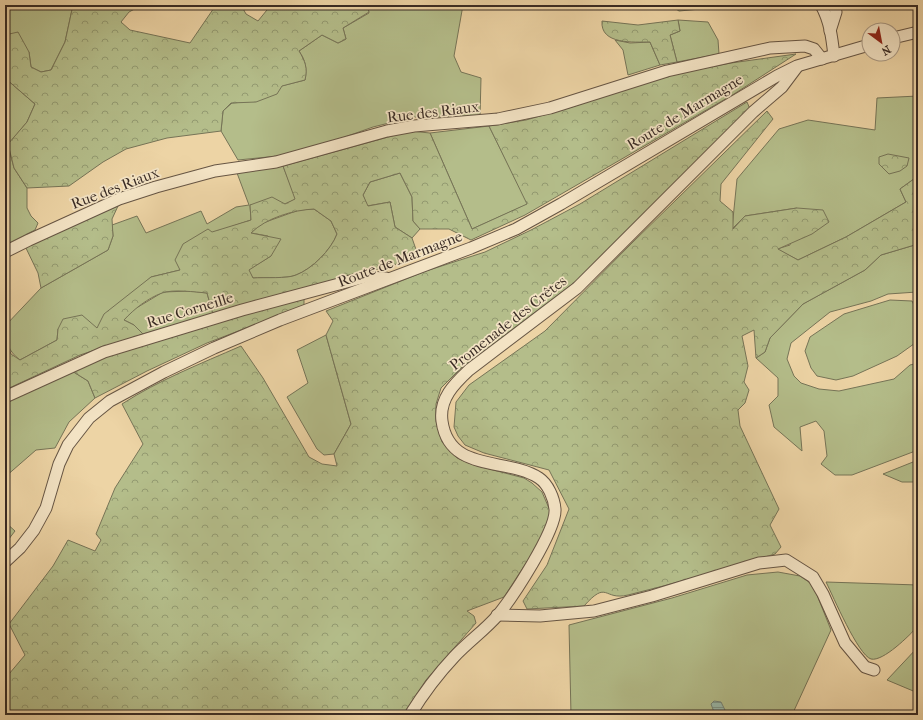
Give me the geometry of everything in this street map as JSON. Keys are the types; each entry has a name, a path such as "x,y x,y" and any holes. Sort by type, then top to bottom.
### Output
{"street":[{"path":"821,5 830,31 834,56"},
{"path":"830,31 836,12 834,5"},
{"path":"901,36 918,32"},
{"name":"Rue des Riaux","path":"5,252 28,240 120,200 156,187 215,171 276,162 393,130 414,126 498,119 550,108 667,71 770,48 804,46 814,50 822,59"},
{"name":"Route de Marmagne","path":"5,562 20,548 34,530 46,508 60,464 68,446 89,418 110,401 164,372 214,348 516,229 777,76 797,66 861,48"},
{"name":"Promenade des Crêtes","path":"410,715 427,689 453,658 497,615 544,545 553,524 555,510 546,484 538,478 520,469 483,462 462,455 451,444 443,431 441,416 445,397 452,385 469,370 577,288 753,112 782,87 797,66"},
{"name":"Rue Corneille","path":"5,397 104,352 242,310 365,277 391,278"},
{"path":"497,615 540,616 594,611 652,596 759,563 786,560 813,577 823,594 845,642 865,668 874,670"}],"green space":[{"path":"5,5 73,5 65,42 51,70 41,72 31,67 29,52 5,35"},
{"path":"73,5 142,5 129,12 121,22 130,30 190,43 216,5 241,5 246,14 258,21 271,5 367,5 369,12 343,28 346,39 338,43 322,35 299,51 305,65 305,80 282,86 277,94 256,102 231,103 223,111 221,131 167,138 126,149 103,162 69,186 27,188 14,168 8,144 27,122 35,104 5,78 5,35 18,32 29,52 31,67 41,72 51,70 65,42"},
{"path":"367,5 463,5 454,56 461,72 481,78 480,117 413,117 373,127 311,149 278,156 238,160 221,131 223,111 232,103 256,101 281,86 305,80 305,65 299,51 322,35 338,43 346,39 343,28 369,13"},
{"path":"670,5 714,5 711,8 679,11"},
{"path":"678,20 708,22 718,40 719,54 677,62 670,35 680,31"},
{"path":"678,20 680,31 670,35 677,62 660,65 650,42 627,42 612,38 606,34 603,29 602,21 638,25"},
{"path":"615,40 630,43 650,42 660,65 628,75 623,50"},
{"path":"796,54 734,94 525,215 471,240 449,229 420,229 413,221 412,197 400,173 370,182 363,195 368,206 390,202 395,227 412,238 419,258 213,314 207,293 178,291 162,293 142,304 124,320 134,325 143,334 80,355 5,390 5,339 11,354 20,360 57,340 58,329 63,319 82,315 97,328 104,314 151,277 180,270 175,260 183,244 208,229 212,232 251,220 250,205 272,197 285,204 295,199 283,166 410,131 430,133 472,229 527,204 489,126 526,120 572,107 662,76 731,63","holes":["314,209 331,221 337,234 326,252 314,264 302,272 292,276 253,278 249,270 271,256 281,239 251,233 257,228 280,216 297,211"]},
{"path":"5,78 35,104 27,122 8,145 14,168 27,188 27,208 31,216 38,223 35,230 5,245"},
{"path":"918,96 918,176 900,189 906,202 846,237 798,260 777,249 790,245 797,208 745,216 732,229 737,179 779,129 808,120 875,130 877,98"},
{"path":"747,102 750,109 574,283 461,368 441,388 436,404 436,421 442,442 457,458 474,465 524,478 532,483 542,492 551,513 541,540 504,597 467,611 474,616 476,623 426,680 403,715 5,715 5,674 9,674 25,655 9,624 53,566 68,540 95,551 101,540 96,534 115,488 143,444 122,404 165,380 241,346 263,378 309,457 322,464 337,466 334,454 351,424 326,335 333,321 326,311 426,271 485,252 531,230 580,204"},
{"path":"767,111 773,119 721,184 720,201 733,212 733,229 745,216 797,208 823,210 829,222 812,234 778,249 798,260 846,237 906,202 900,189 918,176 918,244 881,255 865,270 803,304 770,338 765,352 756,358 754,330 742,336 748,366 744,382 749,390 745,403 738,410 740,426 779,509 770,525 781,547 775,554 628,595 620,596 602,592 597,594 584,606 527,609 523,601 547,565 569,509 549,470 484,453 465,445 458,436 454,427 456,402 469,385 545,331 632,243"},
{"path":"489,126 528,204 472,229 430,133"},
{"path":"888,154 909,158 907,166 900,171 889,174 879,164 879,157"},
{"path":"283,166 296,199 285,204 250,205 251,220 212,233 180,270 151,277 97,328 58,329 57,340 20,360 10,349 7,341 5,326 41,288 108,250 113,236 112,225 137,216 146,233 201,211 207,224 236,207 249,205 237,173"},
{"path":"400,173 412,197 413,221 420,229 412,238 395,227 390,202 367,206 363,195 370,182"},
{"path":"118,206 112,219 113,236 108,250 41,288 38,273 25,246"},
{"path":"314,209 331,221 337,234 326,252 314,264 296,275 253,278 248,270 271,256 268,236 251,233 260,224 299,210"},
{"path":"918,244 917,292 888,294 871,301 830,312 791,343 787,359 794,376 801,383 819,389 839,391 894,379 910,365 918,363 918,450 852,475 835,475 821,464 827,456 824,431 816,421 800,427 802,451 774,427 769,405 778,396 778,378 756,358 765,352 770,338 803,304 865,270 881,255"},
{"path":"190,291 207,293 213,314 143,334 134,325 124,320 133,310 163,292"},
{"path":"304,298 304,306 207,343 147,371 95,398 88,381 72,371 106,354"},
{"path":"890,300 912,301 918,313 918,341 897,356 853,376 836,380 817,376 811,368 805,351 810,337 844,314"},
{"path":"326,335 351,424 334,454 324,455 317,449 287,397 308,383 297,350"},
{"path":"72,371 88,381 95,398 69,422 55,448 36,450 5,477 5,401"},
{"path":"918,460 918,482 902,482 883,474"},
{"path":"5,522 15,531 5,544"},
{"path":"778,572 800,576 813,585 831,630 792,715 571,715 569,625 672,598 747,575"},
{"path":"826,582 918,585 918,626 889,652 876,659 871,659 859,647 853,637"},
{"path":"918,647 918,693 887,680"}],"shaded area":[{"path":"714,701 721,702 725,710 717,713 714,712 711,704"}]}
